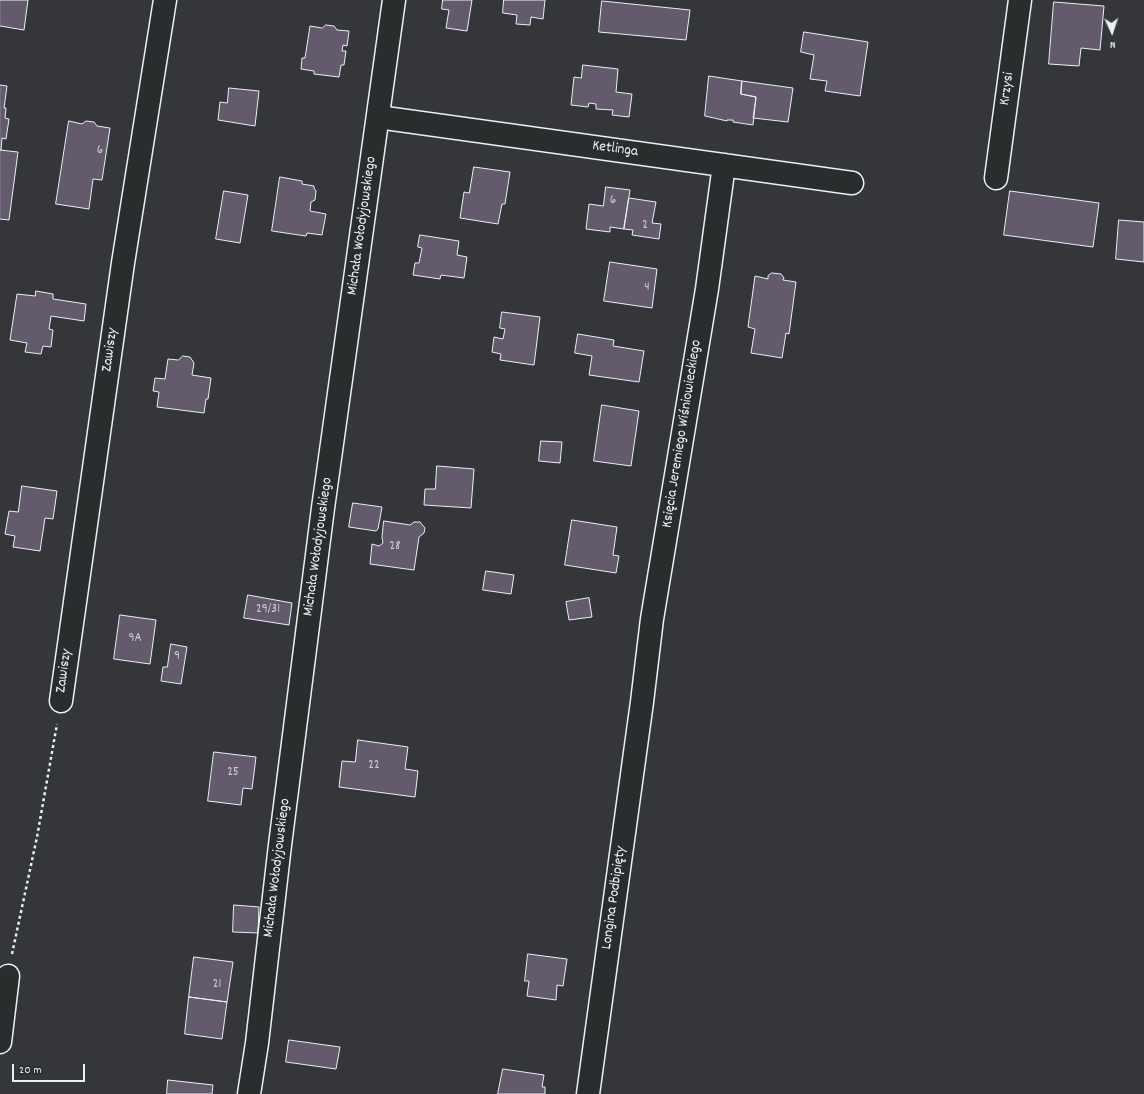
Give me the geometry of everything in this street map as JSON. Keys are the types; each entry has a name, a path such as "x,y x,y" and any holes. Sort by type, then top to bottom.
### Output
{"street":[{"name":"Zawiszy","path":"61,701 123,263 165,0"},
{"name":"Michała Wołodyjowskiego","path":"249,1094 257,1043 280,845 321,523 394,0"},
{"name":"Krzysi","path":"996,178 1020,0"},
{"name":"Ketlinga","path":"378,117 852,183"},
{"name":"Księcia Jeremiego Wiśniowieckiego","path":"642,702 652,619 707,289 724,165"},
{"name":"Longina Podbipięty","path":"588,1094 642,702"},
{"path":"0,1042 8,976"}],"path":[{"path":"8,976 37,837 61,701"}],"building":[{"path":"0,0 28,0 24,30 0,26"},
{"path":"443,0 472,0 467,31 446,28 449,10 442,9"},
{"path":"504,0 545,0 543,19 531,17 530,25 516,24 517,15 503,13"},
{"path":"602,1 690,10 686,40 599,32"},
{"path":"1054,2 1104,6 1100,50 1081,48 1079,66 1049,64"},
{"path":"326,25 334,26 337,30 349,31 347,46 343,45 342,51 346,51 344,65 341,65 339,77 314,74 314,71 301,69 302,58 305,58 310,26 322,28"},
{"path":"804,32 868,42 860,96 825,91 827,81 810,79 814,55 801,52"},
{"path":"583,65 618,69 616,92 632,94 629,117 612,115 613,110 596,109 596,104 589,103 588,107 571,105 574,77 581,78"},
{"path":"709,76 742,81 741,94 756,97 753,125 733,122 733,120 727,121 705,116"},
{"path":"742,81 793,88 788,122 753,118 756,97 741,94"},
{"path":"0,85 7,86 4,108 6,108 5,118 9,119 6,139 2,138 1,150 0,150"},
{"path":"229,88 259,91 255,126 218,120 220,102 227,103"},
{"path":"69,121 82,124 86,121 94,122 97,126 110,128 102,180 93,179 89,209 56,204"},
{"path":"0,150 18,152 9,220 0,219"},
{"path":"474,167 510,172 505,204 502,204 498,224 460,218 464,192 469,193"},
{"path":"280,177 302,181 302,184 314,186 316,191 315,200 311,202 310,211 326,214 322,235 307,233 306,236 272,231"},
{"path":"606,187 630,190 624,229 610,227 610,232 586,229 589,204 603,206"},
{"path":"224,191 248,195 240,243 216,239"},
{"path":"1010,191 1099,203 1093,247 1004,235"},
{"path":"629,198 656,202 652,223 661,224 659,239 632,235 633,230 624,229"},
{"path":"1119,220 1144,222 1144,262 1116,259"},
{"path":"420,235 459,241 457,255 467,257 464,278 441,275 440,279 413,275 415,263 419,263 422,248 418,247"},
{"path":"610,262 657,269 652,308 604,301"},
{"path":"772,273 781,274 784,278 783,280 796,282 789,334 786,333 782,358 751,353 755,329 748,327 755,276 768,279 768,276"},
{"path":"36,291 53,294 53,299 86,304 84,321 51,316 49,329 53,330 51,347 43,346 41,354 25,352 27,343 10,340 17,294 35,296"},
{"path":"502,312 540,317 534,365 500,360 501,354 492,352 494,337 503,339 505,329 500,328"},
{"path":"578,334 614,340 613,346 644,351 639,382 589,375 592,356 575,353"},
{"path":"183,356 190,357 194,363 192,375 211,378 204,413 157,407 159,392 153,391 155,378 165,379 168,359 178,360"},
{"path":"602,405 639,411 631,466 594,461"},
{"path":"541,441 562,442 560,463 539,461"},
{"path":"437,466 474,469 471,508 424,505 425,489 435,489"},
{"path":"22,486 57,491 53,519 45,518 40,551 13,547 15,536 5,534 9,511 18,512"},
{"path":"353,503 382,507 378,529 376,531 349,527"},
{"path":"572,520 617,527 613,555 619,556 616,573 565,565"},
{"path":"384,521 410,525 414,522 420,522 425,528 424,533 419,537 414,570 370,564 372,544 379,546 383,543 382,538"},
{"path":"486,571 514,575 511,594 483,590"},
{"path":"248,595 292,603 289,625 244,618"},
{"path":"589,598 592,617 569,620 566,602"},
{"path":"120,615 156,620 150,664 114,659"},
{"path":"171,644 187,647 181,684 161,681 163,667 167,667"},
{"path":"358,740 408,747 405,769 418,771 415,797 339,787 342,761 355,762"},
{"path":"214,752 256,757 252,789 243,788 241,805 208,801"},
{"path":"234,905 259,907 258,933 233,932"},
{"path":"528,954 567,959 563,986 557,985 556,1000 527,996 529,981 525,981"},
{"path":"194,957 233,962 227,1002 189,997"},
{"path":"189,997 227,1002 222,1039 185,1034"},
{"path":"289,1040 340,1047 336,1069 286,1062"},
{"path":"503,1069 544,1075 542,1087 545,1087 545,1094 498,1094"},
{"path":"168,1080 213,1085 212,1094 167,1094"}]}
